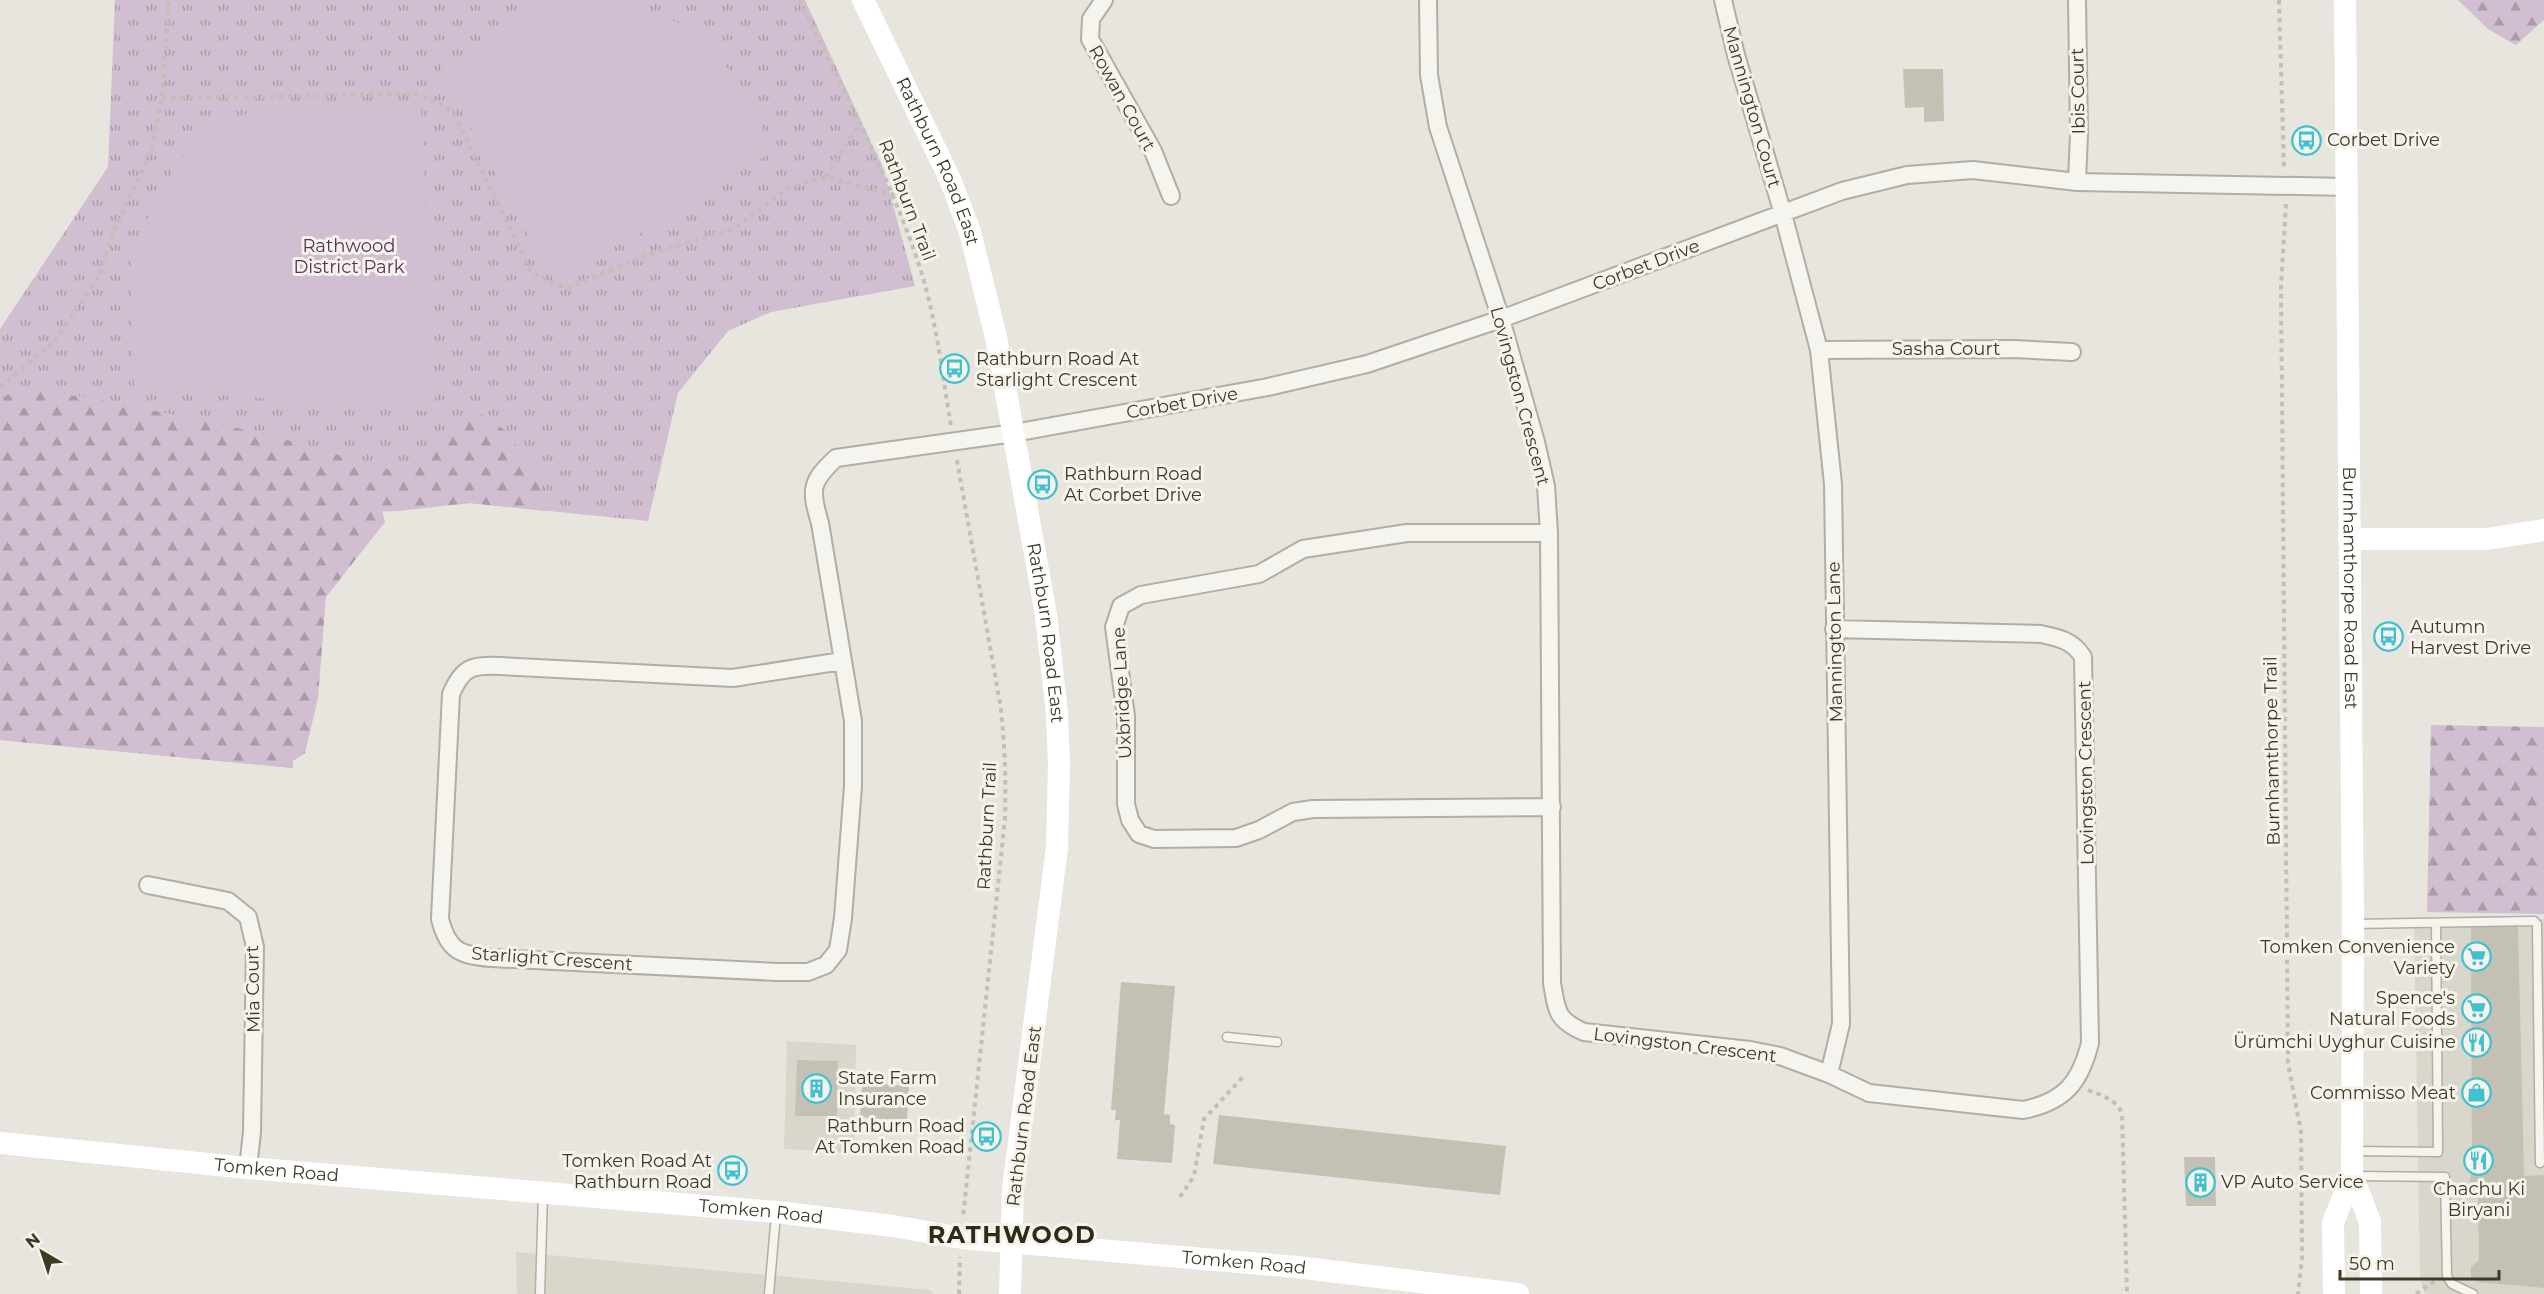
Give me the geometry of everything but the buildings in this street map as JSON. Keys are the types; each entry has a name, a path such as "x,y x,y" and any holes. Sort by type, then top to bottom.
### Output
{"street":[{"name":"Rathburn Road East","path":"863,0 950,179 970,232 996,337 1047,615 1057,713 1059,764 1057,848 1014,1189 1010,1294"},
{"name":"Rowan Court","path":"1104,0 1091,19 1090,39 1153,151 1171,196"},
{"name":"Lovingston Crescent","path":"1428,0 1429,75 1438,127 1501,320 1546,486 1550,533 1552,983 1558,1014 1568,1025 1584,1032 1750,1050 1780,1056 1829,1074 1869,1093 2023,1110 2044,1106 2059,1097 2073,1084 2084,1064 2090,1043 2083,657 2077,646 2062,638 2041,634 1834,629"},
{"name":"Mannington Court","path":"1724,0 1736,55 1783,213"},
{"name":"Ibis Court","path":"2077,0 2079,134 2077,182"},
{"name":"Burnhamthorpe Road East","path":"2345,0 2353,924 2352,1176 2370,1222 2371,1294"},
{"name":"Corbet Drive","path":"954,441 1014,433 1279,385 1367,364 1501,320 1842,191 1907,174 1973,170 2077,182 2347,187"},
{"name":"Mannington Lane","path":"1783,213 1819,350 1833,484 1841,1024 1829,1074"},
{"name":"Sasha Court","path":"1819,350 2014,349 2072,352"},
{"name":"Starlight Crescent","path":"842,661 733,678 481,665 467,669 459,678 451,694 440,919 444,936 454,948 466,955 491,958 777,972 808,972 826,965 838,950 840,940 853,786 853,721 820,523 812,498 816,480 836,458 954,441"},
{"path":"2349,539 2486,538 2544,530"},
{"name":"Uxbridge Lane","path":"1550,533 1407,533 1303,549 1259,574 1141,595 1121,606 1114,627 1125,716 1126,804 1130,820 1139,834 1154,839 1236,838 1259,830 1293,812 1313,808 1552,807"},
{"name":"Mia Court","path":"148,885 228,901 248,916 255,946 252,1132 248,1167"},
{"name":"Tomken Road","path":"0,1143 248,1167 776,1212 893,1226 962,1238 1296,1267 1518,1294"},
{"name":"Burnhamthorpe Road East","path":"2334,1294 2333,1224 2352,1176"}],"lane":[{"path":"2353,924 2534,921 2537,924 2540,1163"},
{"path":"2352,1151 2438,1152 2436,923"},
{"path":"1227,1037 1277,1042"},
{"path":"2352,1176 2445,1177 2447,1276 2452,1284 2473,1294"},
{"path":"540,1294 543,1191"},
{"path":"769,1294 776,1212"}],"path":[{"path":"0,387 52,343 99,276 115,229 151,152 162,98 169,0"},
{"name":"Rathburn Trail","path":"799,0 894,195 920,268 951,423"},
{"path":"2279,0 2284,169"},
{"path":"162,98 416,94 437,102 454,112 530,270 548,282 568,288 652,253 732,229 790,187 826,177 894,195"},
{"path":"826,177 860,123"},
{"name":"Burnhamthorpe Trail","path":"2286,207 2281,287 2288,1063 2301,1132 2302,1258 2298,1294"},
{"name":"Rathburn Trail","path":"958,469 1000,703 1006,787 978,1085 965,1186"},
{"path":"1180,1197 1194,1176 1204,1119 1243,1077"},
{"path":"2073,1084 2109,1098 2118,1105 2122,1113 2127,1293"}],"shaded area":[{"path":"2414,919 2544,919 2544,1294 2425,1294 2420,1277"},
{"path":"787,1041 856,1045 854,1153 784,1149"},
{"path":"516,1252 930,1290 933,1294 517,1294"}],"green space":[{"name":"Rathwood District Park","path":"115,0 805,0 883,168 915,286 771,312 728,331 678,393 648,521 470,503 398,511 330,513 291,706 293,768 0,740 0,329 108,167"},
{"path":"576,0 604,0 641,7 701,32 732,74 774,150 670,218 564,273 546,270 440,69 536,7"},
{"path":"2458,0 2544,0 2544,20 2516,45 2488,29"},
{"path":"280,101 421,105 436,412 134,388 131,267 137,239 177,162 223,122"},
{"path":"24,390 93,398 270,435 390,470 413,468 434,450 458,421 475,410 509,433 523,459 539,476 545,511 470,503 382,511 385,522 326,597 318,698 305,753 293,761 293,768 0,740 0,398"},
{"path":"2431,725 2544,727 2544,914 2427,912"}],"place":[{"name":"Corbet Drive","path":"2306,140"},
{"name":"Rathburn Road At Starlight Crescent","path":"955,369"},
{"name":"Rathburn Road At Corbet Drive","path":"1043,484"},
{"name":"Autumn Harvest Drive","path":"2389,637"},
{"name":"Tomken Convenience Variety","path":"2476,957"},
{"name":"Spence's Natural Foods","path":"2476,1008"},
{"name":"Ürümchi Uyghur Cuisine","path":"2477,1042"},
{"name":"State Farm Insurance","path":"817,1088"},
{"name":"Commisso Meat","path":"2477,1093"},
{"name":"Rathburn Road At Tomken Road","path":"986,1136"},
{"name":"Chachu Ki Biryani","path":"2479,1160"},
{"name":"Tomken Road At Rathburn Road","path":"733,1171"},
{"name":"VP Auto Service","path":"2200,1182"}],"district":[{"name":"RATHWOOD","path":"1012,1234"}]}
